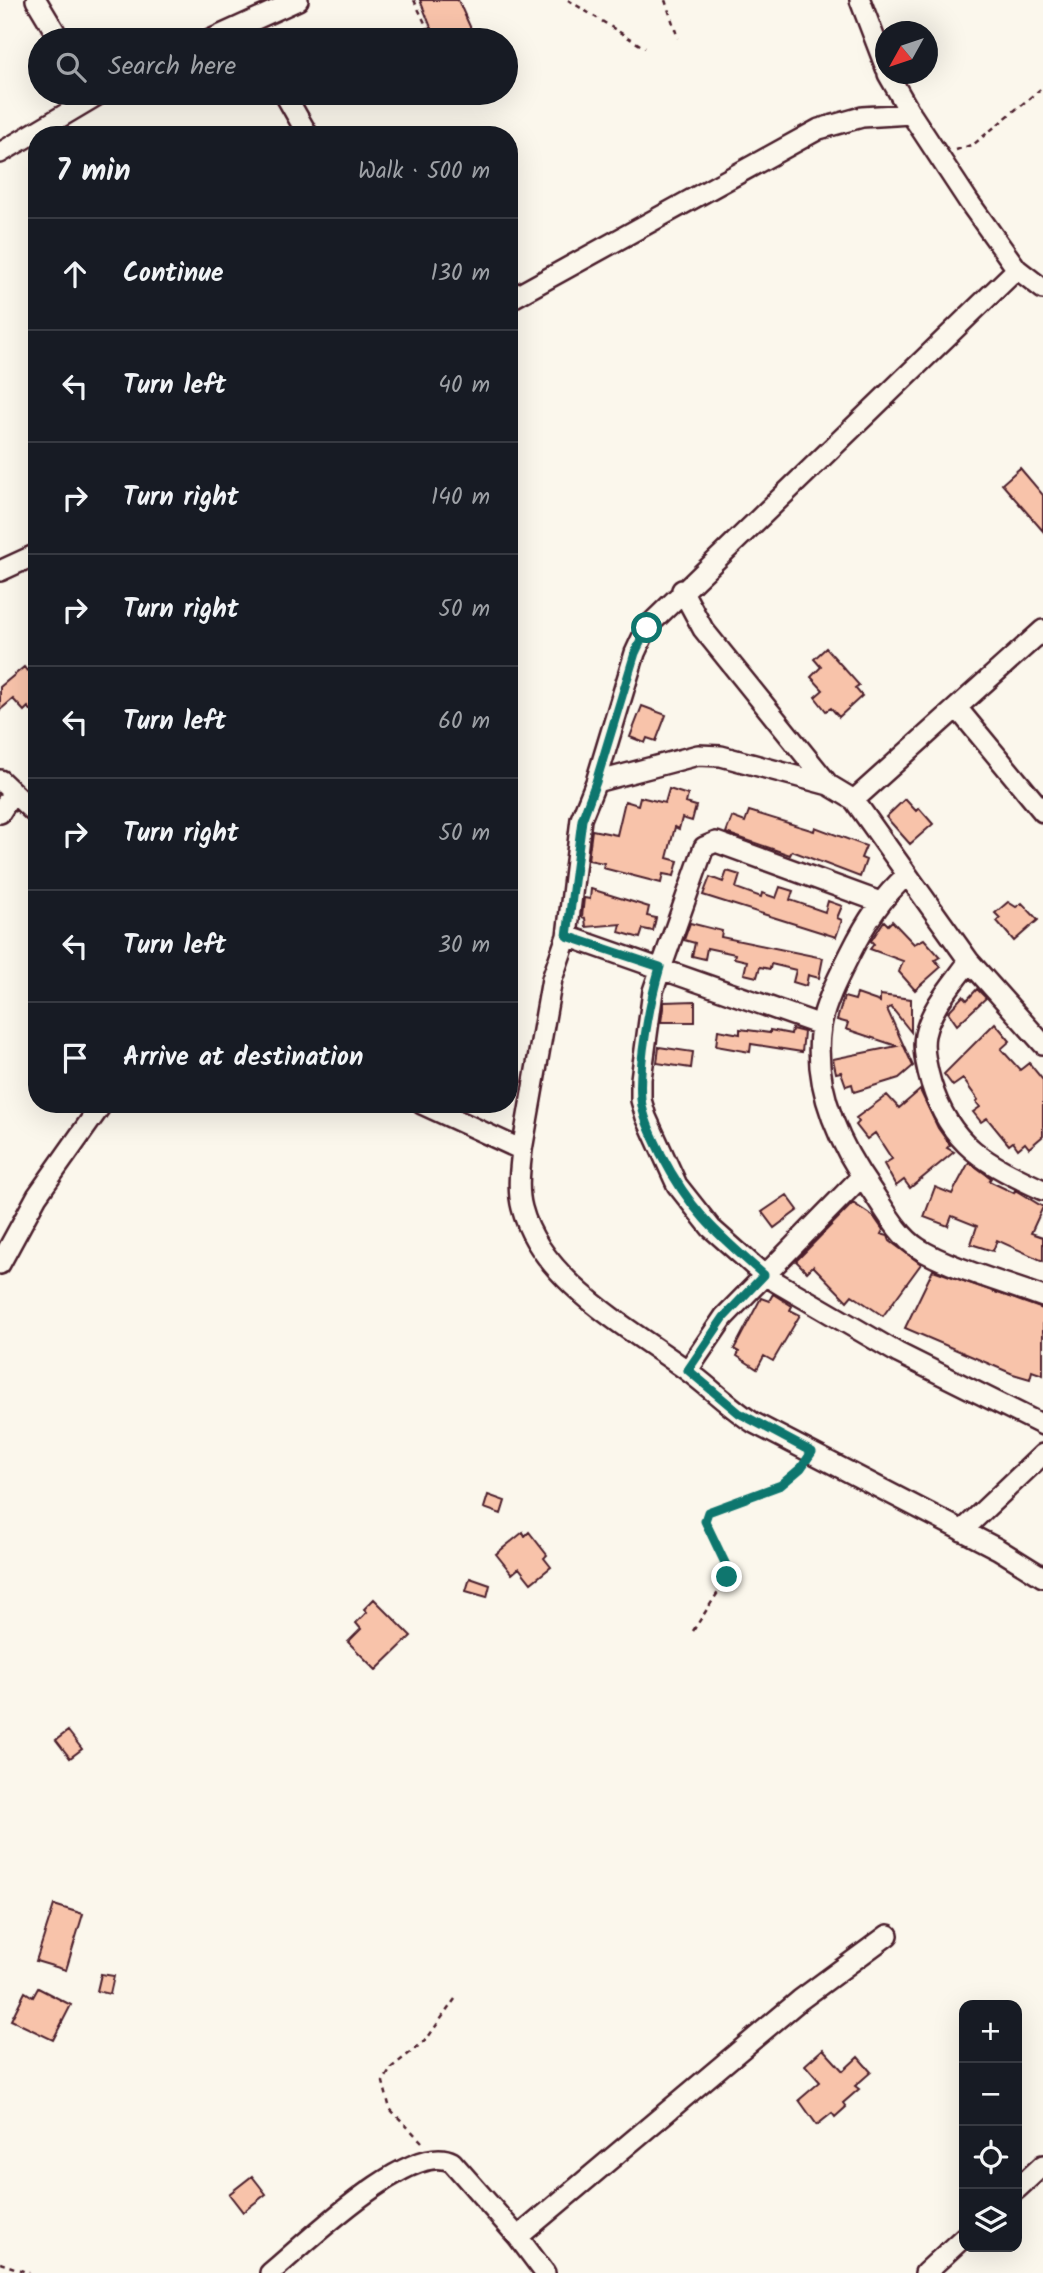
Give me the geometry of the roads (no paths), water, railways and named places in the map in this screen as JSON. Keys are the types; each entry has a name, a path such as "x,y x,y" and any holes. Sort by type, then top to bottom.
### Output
{"street":[{"path":"36,0 53,28"},
{"path":"255,28 299,0"},
{"path":"860,0 875,39"},
{"path":"894,84 933,149 1017,269 1043,289"},
{"path":"43,126 77,105"},
{"path":"291,105 303,126"},
{"path":"518,295 819,129 862,117 911,114"},
{"path":"0,153 28,136"},
{"path":"1017,269 682,590 640,639 579,834 567,936 552,979 518,1185 522,1209 555,1267 580,1294 688,1370 739,1413 1043,1577"},
{"path":"0,571 28,558"},
{"path":"682,590 704,629 829,785"},
{"path":"854,800 1043,630"},
{"path":"958,709 1043,812"},
{"path":"596,782 698,755 721,756 829,785 854,800 969,961 1043,1044"},
{"path":"0,813 6,787 28,804"},
{"path":"880,902 716,842 709,842 704,847 653,991 641,1079 641,1100 646,1117 677,1185 691,1206 764,1275 898,1353 1043,1425"},
{"path":"907,875 880,902 843,970 821,1025 821,1076 826,1101 862,1176 903,1234 919,1249 1043,1297"},
{"path":"567,936 821,1025"},
{"path":"969,961 935,1009 925,1036 926,1067 940,1112 978,1156 1000,1171 1043,1191"},
{"path":"0,1264 37,1196 97,1113"},
{"path":"442,1113 522,1150"},
{"path":"688,1370 724,1317 862,1176"},
{"path":"961,1531 1043,1454"},
{"path":"518,2236 800,2000 888,1935"},
{"path":"270,2273 366,2193 402,2170 437,2158 452,2162 518,2236 545,2273"},
{"path":"1022,2184 1043,2165"},
{"path":"925,2273 959,2242"}]}
